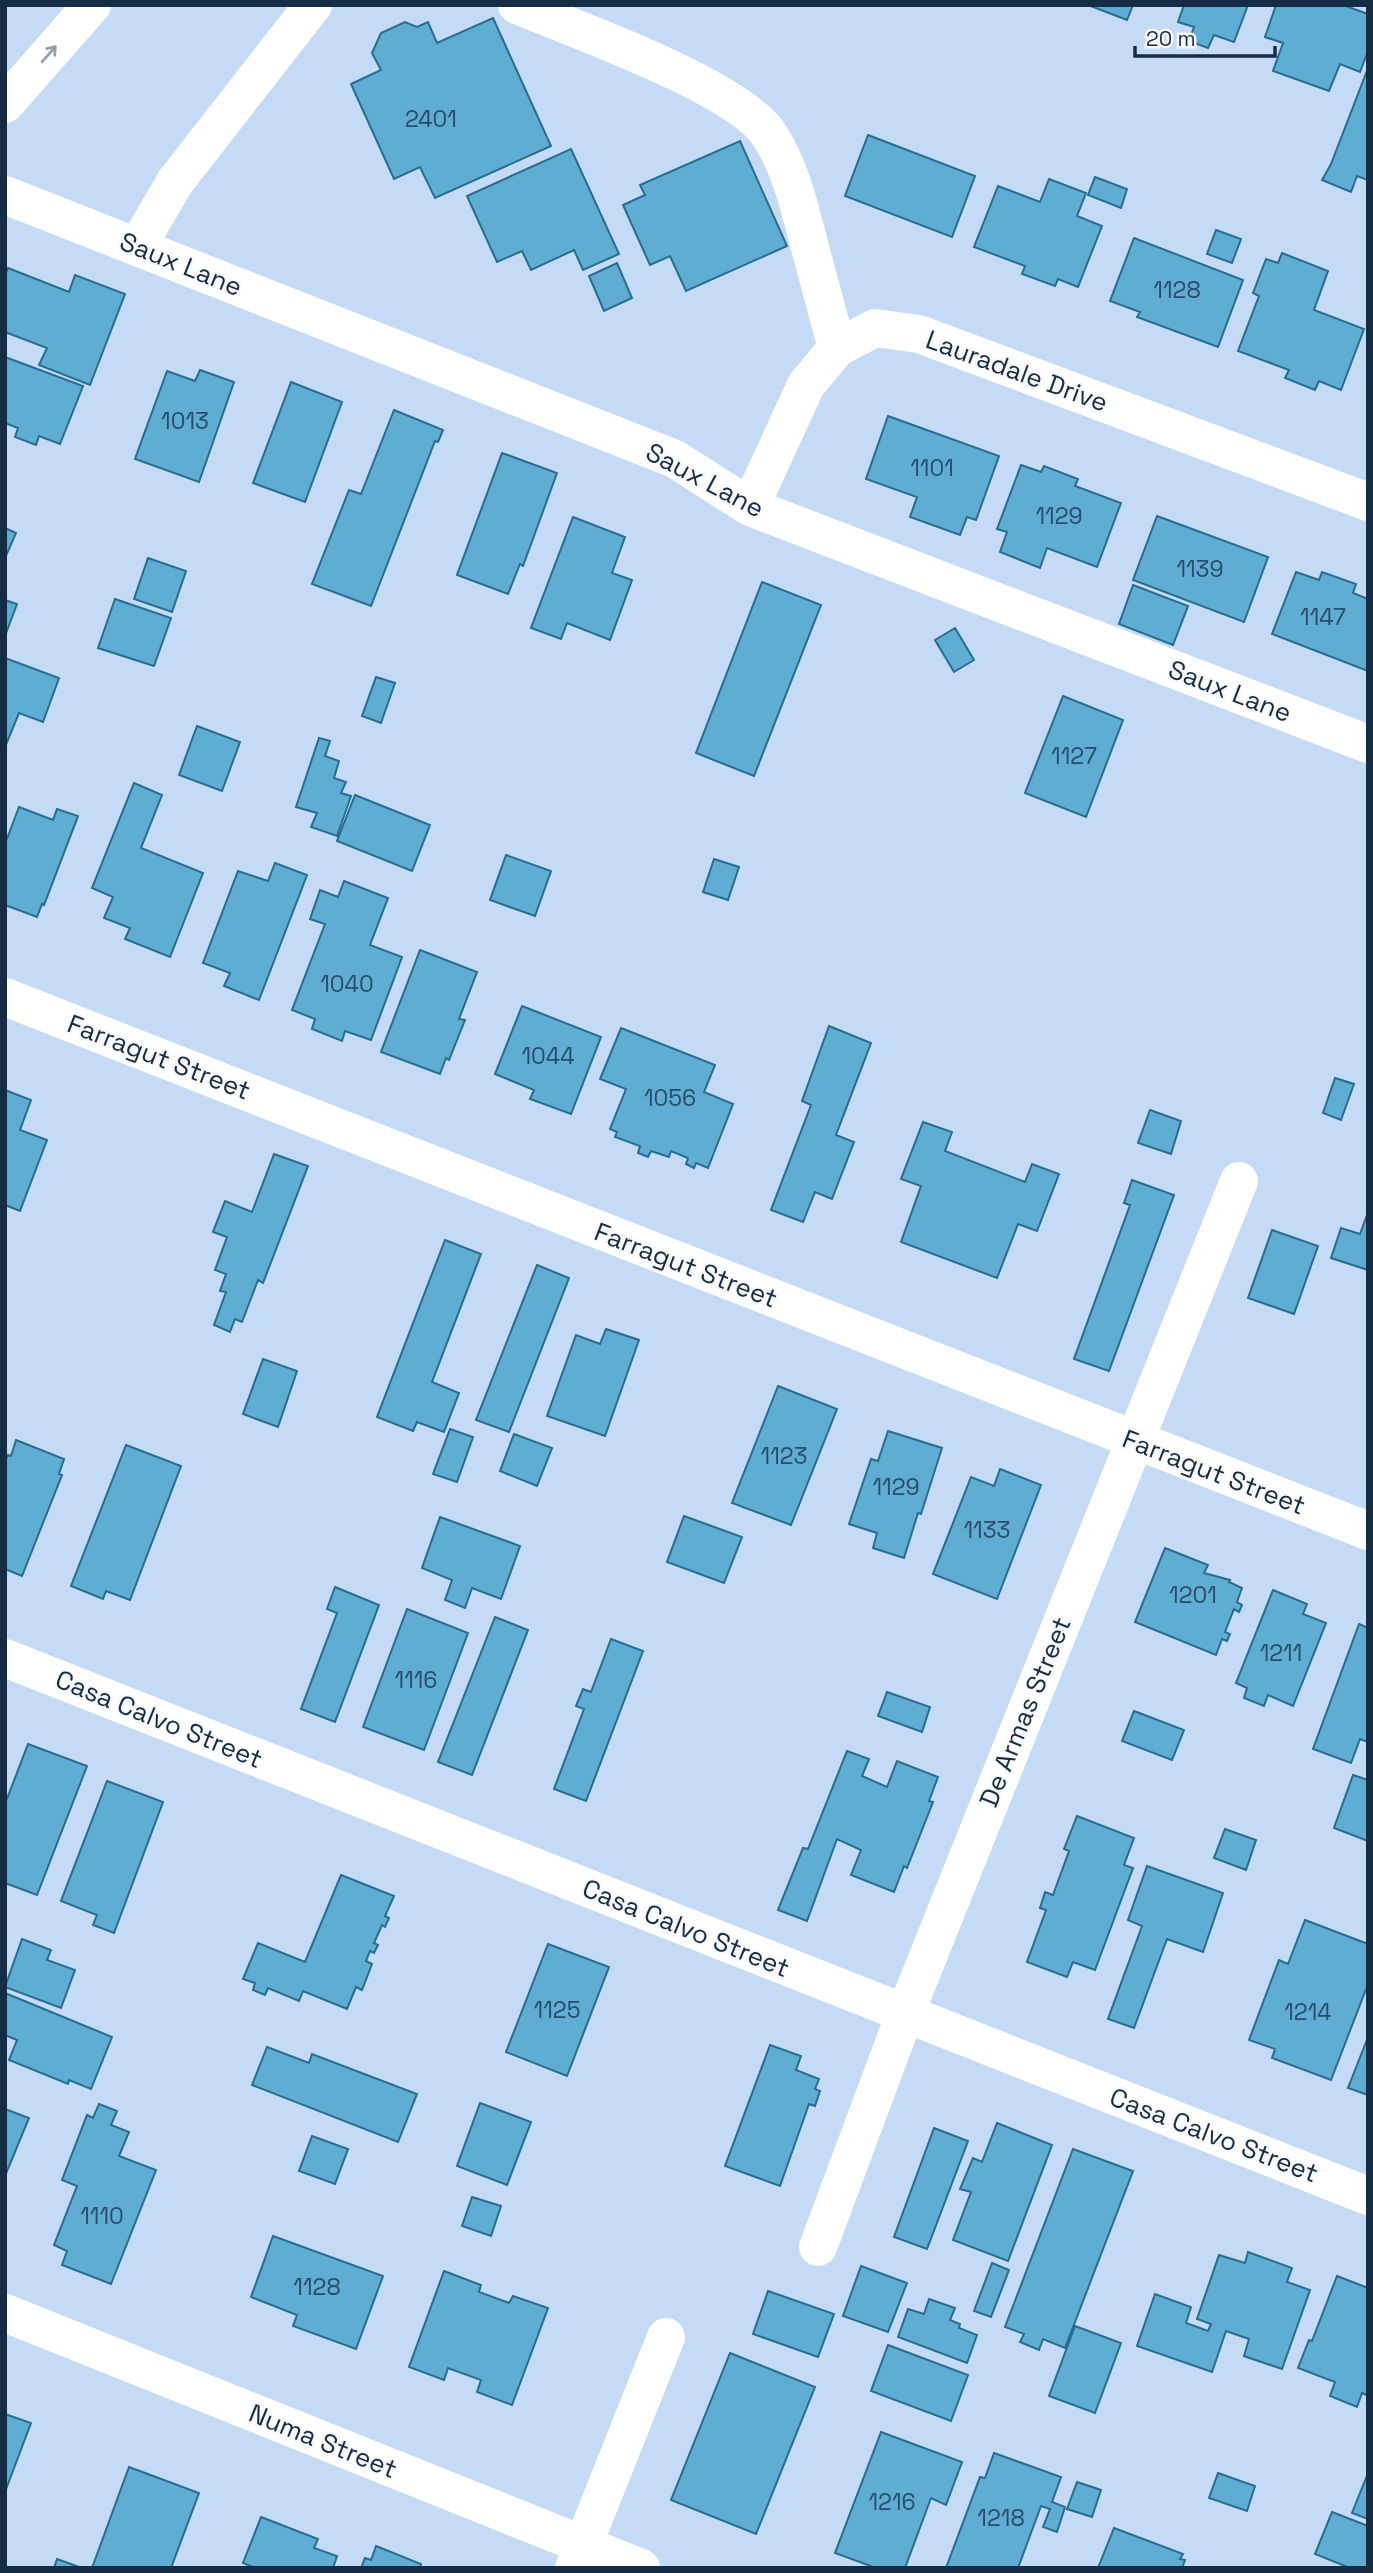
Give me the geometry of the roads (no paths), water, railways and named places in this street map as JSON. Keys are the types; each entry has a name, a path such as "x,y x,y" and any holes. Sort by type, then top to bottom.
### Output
{"street":[{"path":"5,104 92,5"},
{"path":"138,247 175,182 313,5"},
{"path":"517,5 631,52 706,87 744,109 770,134 794,188 837,348"},
{"name":"Saux Lane","path":"5,195 675,459 750,507 1368,744"},
{"name":"Lauradale Drive","path":"750,507 806,385 837,348 875,328 919,334 1368,502"},
{"name":"Farragut Street","path":"5,997 1368,1531"},
{"name":"De Armas Street","path":"818,2247 905,2014 1239,1181"},
{"name":"Casa Calvo Street","path":"5,1658 1368,2196"},
{"name":"Numa Street","path":"5,2313 578,2556 641,2568"},
{"path":"578,2556 666,2337"}]}
